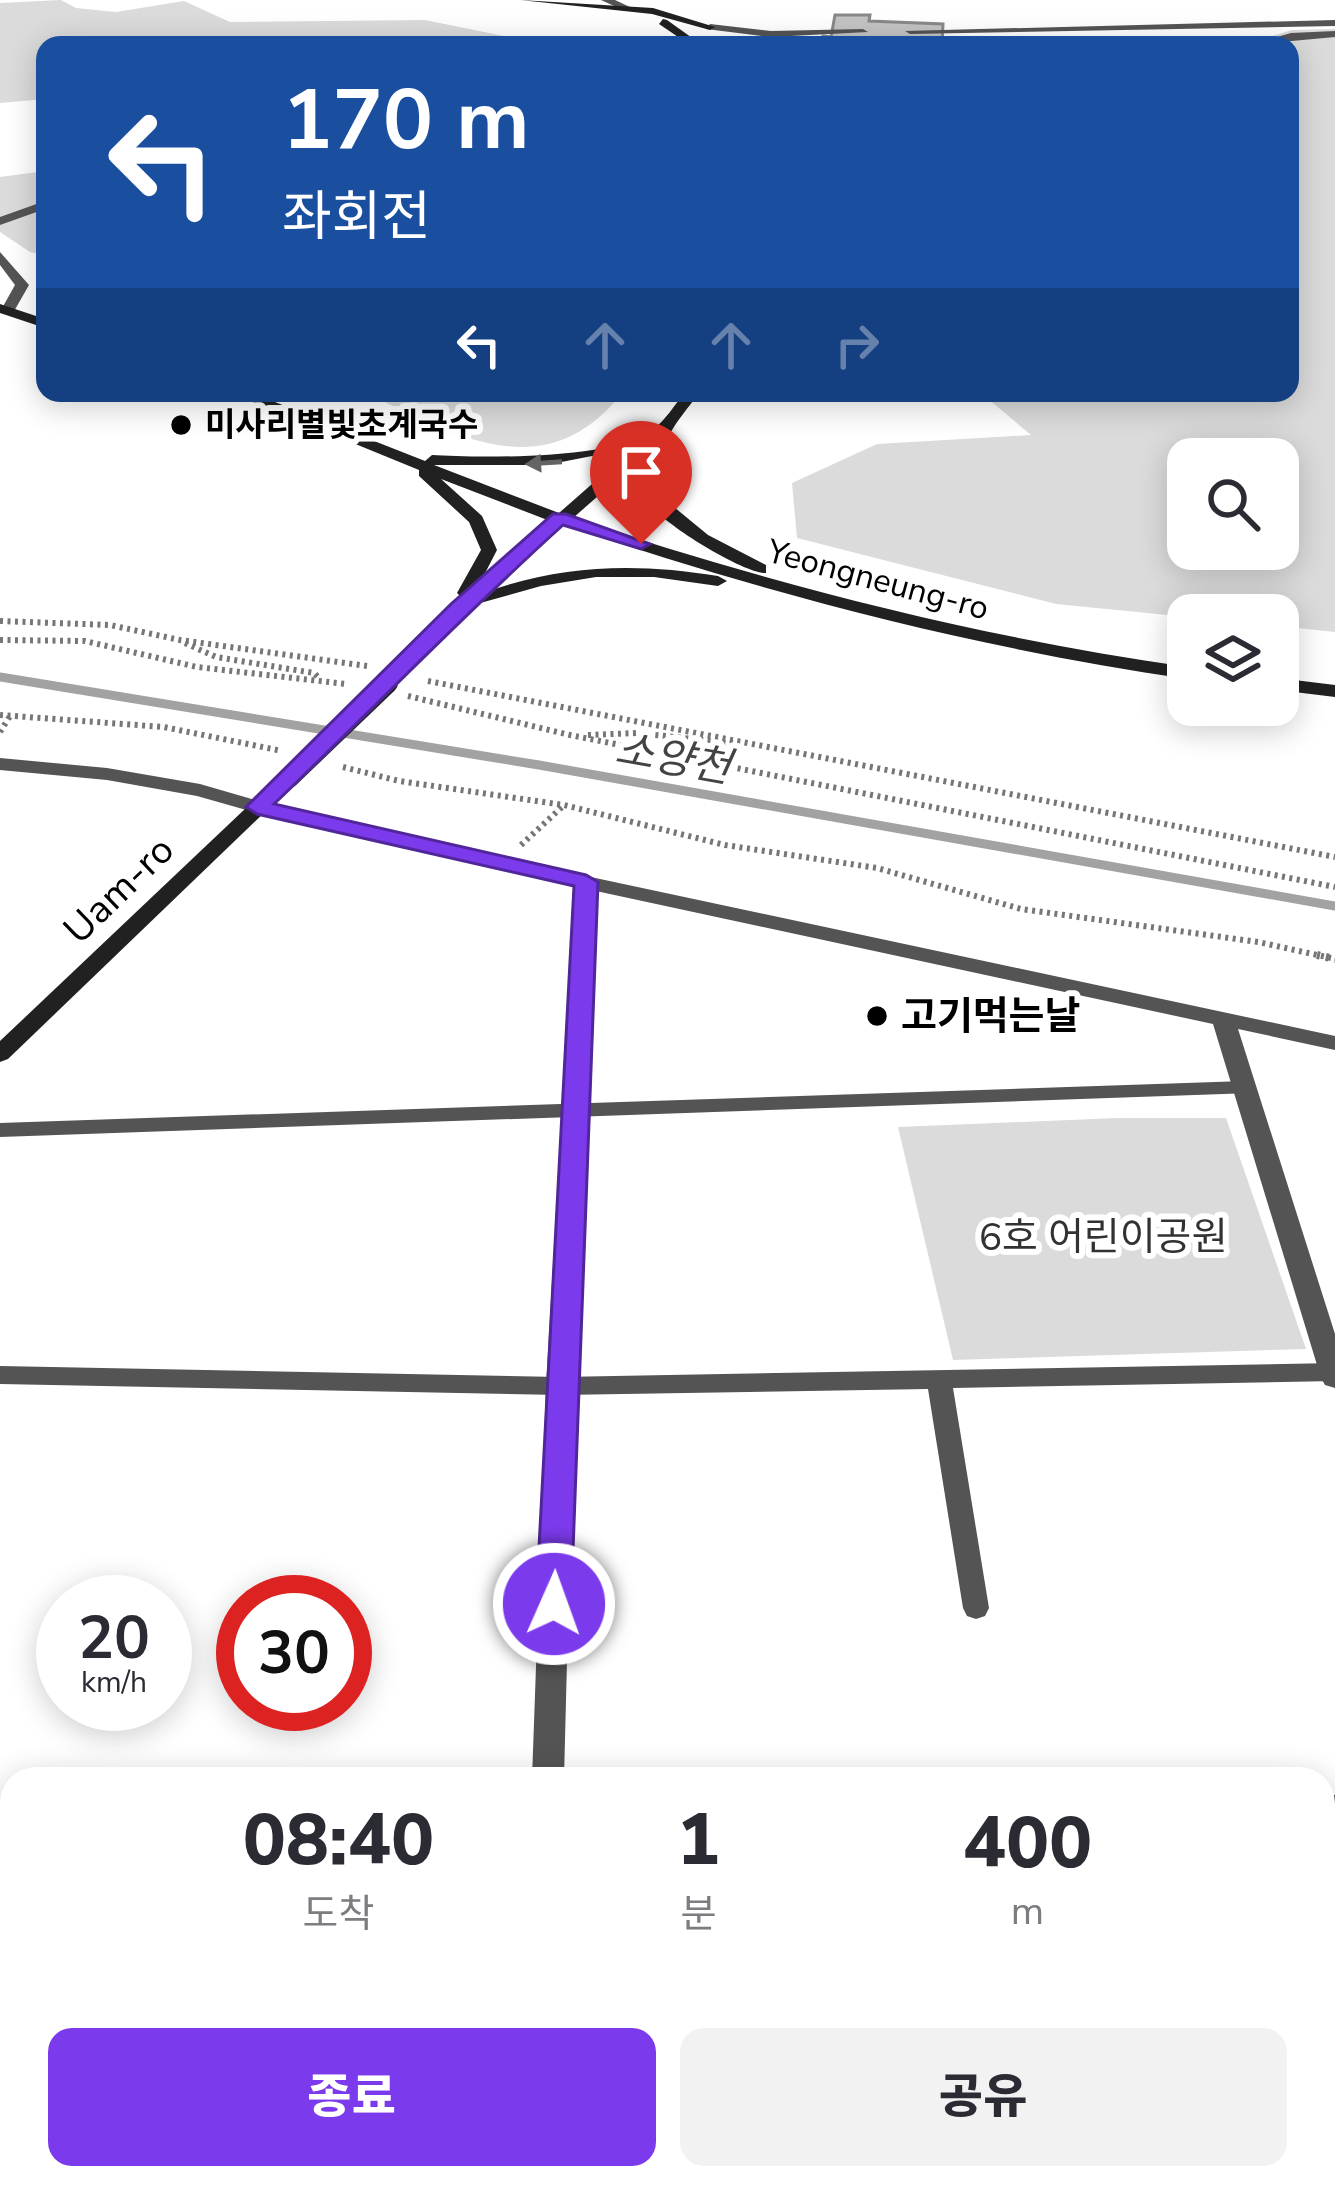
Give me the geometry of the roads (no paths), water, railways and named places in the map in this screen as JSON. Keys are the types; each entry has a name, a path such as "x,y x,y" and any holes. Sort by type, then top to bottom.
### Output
{"street":[{"path":"525,0 627,8 710,27 771,34 1335,23"},
{"path":"606,0 686,36"},
{"path":"627,8 686,1"},
{"path":"705,36 716,10 731,22 771,34"},
{"path":"762,36 771,34"},
{"path":"0,221 36,208"},
{"path":"0,256 22,285 4,309 36,321"},
{"name":"Yeongneung-ro","path":"261,402 560,518 815,598 1008,645 1167,670"},
{"path":"458,609 658,436 685,402"},
{"path":"404,457 533,464 575,460 658,436"},
{"path":"658,436 652,479 655,500 702,539 815,598"},
{"path":"404,457 476,520 489,550 458,609"},
{"path":"458,609 527,582 575,571 623,568 815,598"},
{"name":"Uam-ro","path":"0,1054 389,683 458,609"},
{"path":"1299,687 1335,692"},
{"path":"5,770 107,774 200,790 586,882 1335,1043"},
{"path":"548,1767 560,1386 586,882"},
{"path":"1222,1018 1334,1374"}],"lane":[{"path":"1291,36 1335,34"},
{"path":"0,1130 1245,1088"},
{"path":"0,1376 560,1386 1334,1374"},
{"path":"939,1379 976,1608"}],"waterway":[{"name":"소양천","path":"0,677 539,765 1335,906"}],"place":[{"name":"미사리별빛초계국수","path":"181,425"},
{"name":"고기먹는날","path":"877,1016"}],"park label":[{"name":"6호 어린이공원","path":"1103,1237"}]}
